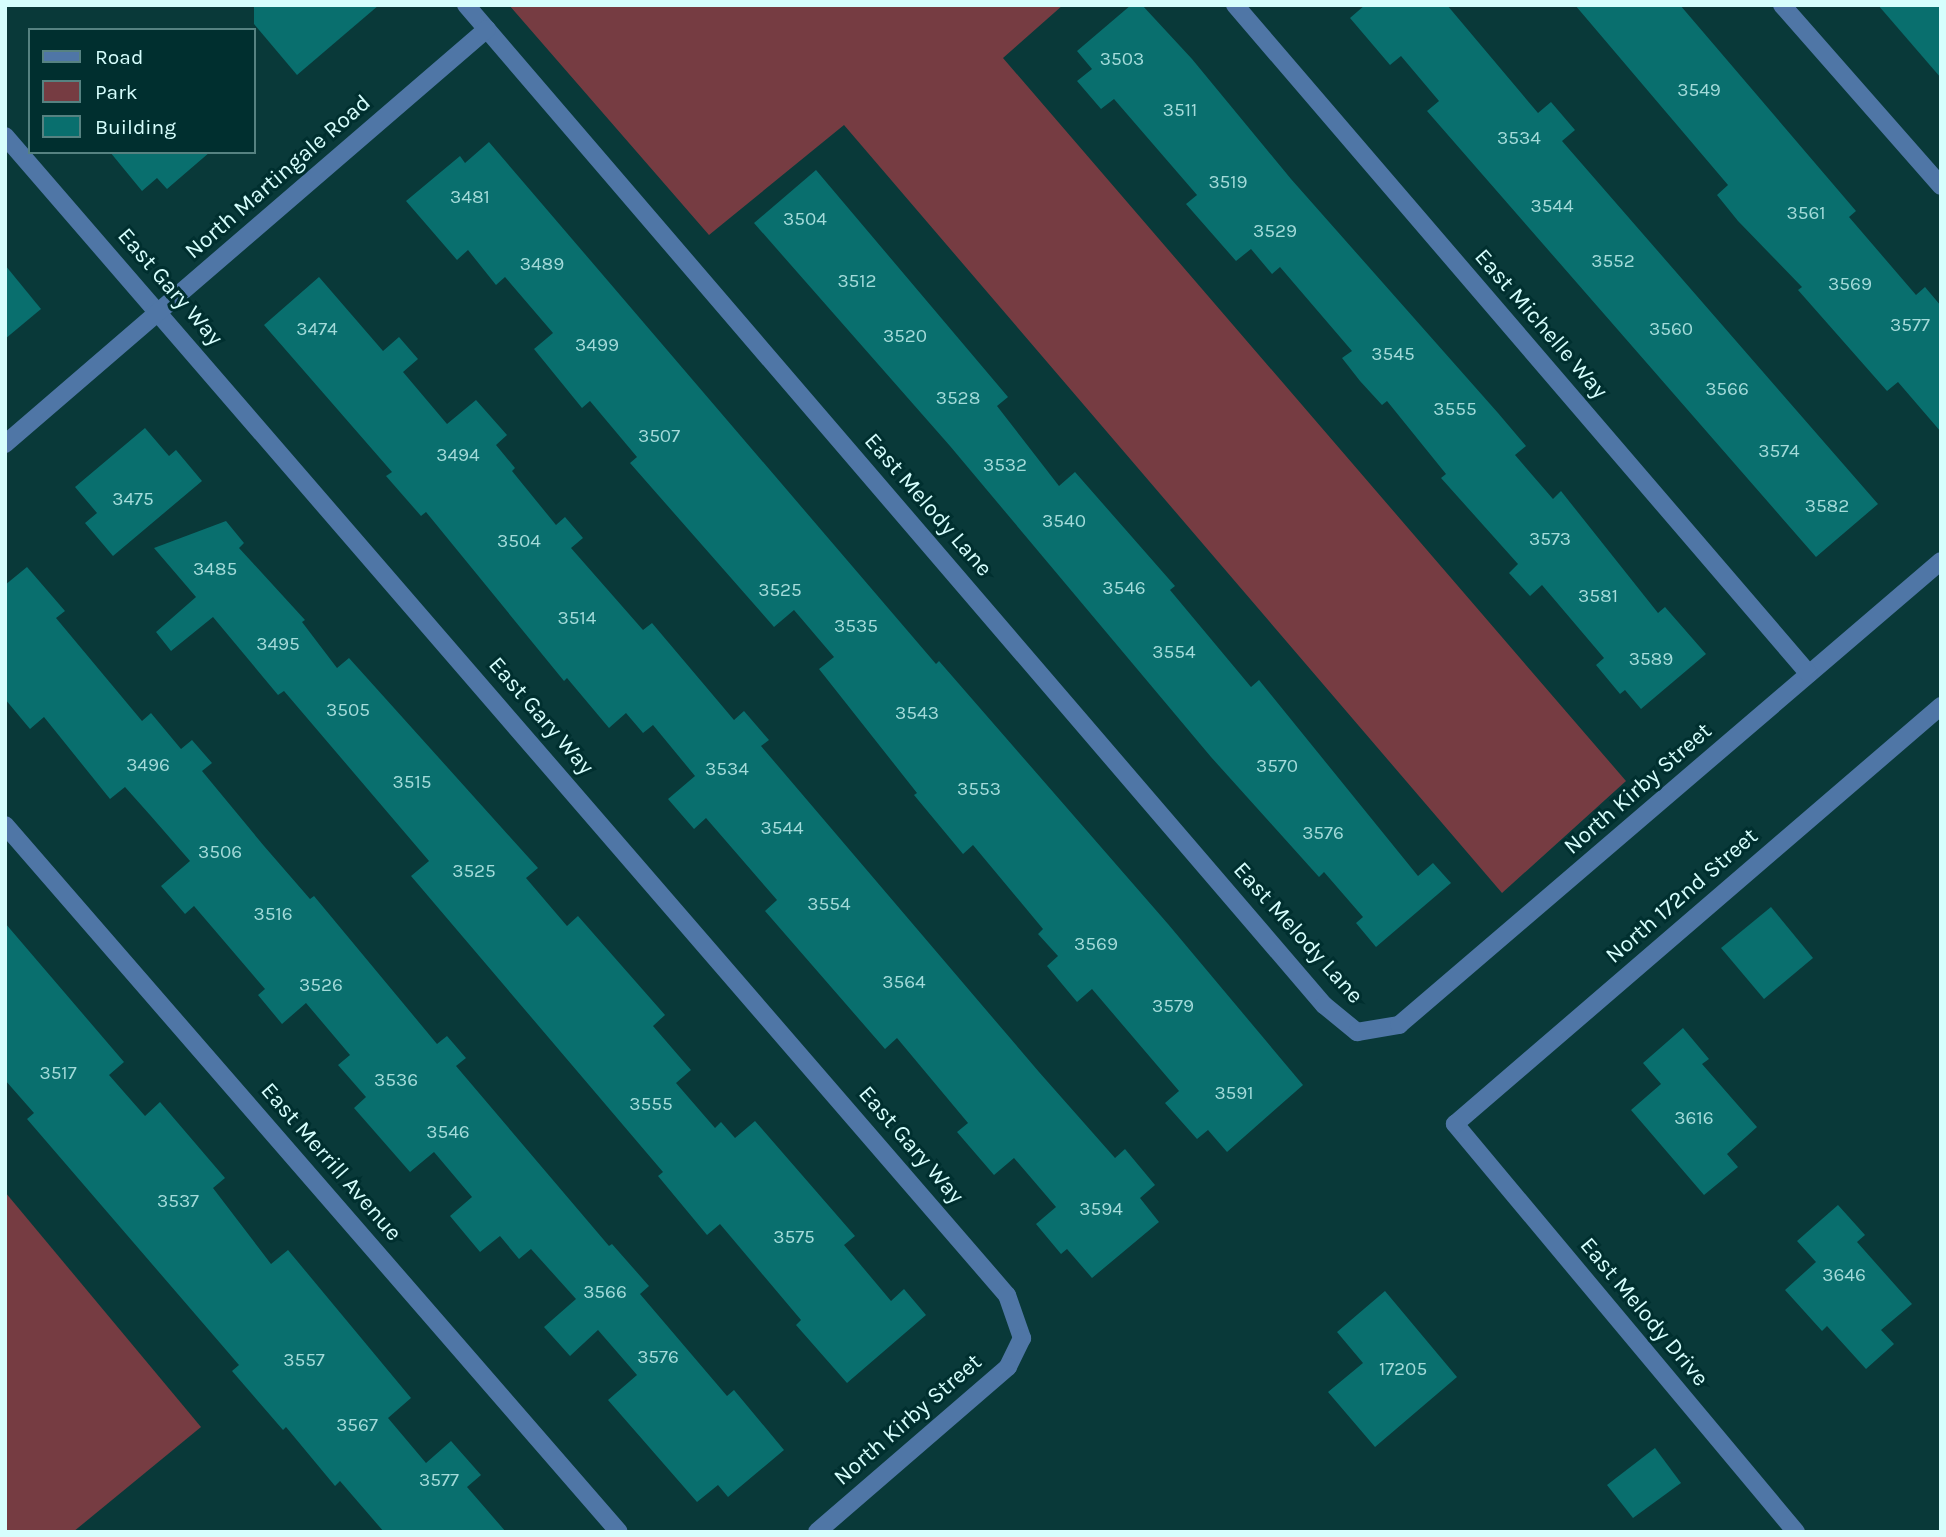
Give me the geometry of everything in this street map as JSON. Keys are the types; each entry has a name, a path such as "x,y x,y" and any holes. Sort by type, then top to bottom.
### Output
{"street":[{"name":"East Melody Lane","path":"466,5 1324,1005 1357,1032"},
{"name":"East Michelle Way","path":"1235,5 1809,674"},
{"path":"1782,5 1941,186"},
{"name":"North Martingale Road","path":"5,444 487,29"},
{"name":"East Gary Way","path":"5,136 160,311 1007,1295 1022,1338"},
{"name":"North Kirby Street","path":"1357,1032 1399,1026 1941,561"},
{"name":"North 172nd Street","path":"1455,1125 1941,706"},
{"name":"East Merrill Avenue","path":"5,825 619,1532"},
{"name":"East Melody Drive","path":"1455,1125 1796,1532"},
{"name":"North Kirby Street","path":"817,1532 1008,1367 1022,1338"}],"green space":[{"path":"509,5 1063,5 1003,58 1626,781 1502,893 844,125 709,235"},
{"path":"5,1192 201,1427 73,1532 5,1532"}],"building":[{"path":"254,5 379,5 297,75 254,24"},
{"path":"1131,5 1142,5 1192,59 1291,179 1498,413 1526,446 1515,455 1553,499 1561,491 1658,613 1665,607 1706,654 1641,709 1625,690 1620,694 1596,665 1604,658 1542,585 1530,596 1509,573 1518,564 1441,478 1446,474 1387,401 1382,405 1360,381 1342,358 1352,351 1280,267 1272,274 1251,249 1236,261 1186,204 1197,195 1114,99 1101,109 1077,81 1092,69 1077,51"},
{"path":"1365,5 1447,5 1538,113 1551,102 1575,130 1562,141 1878,504 1816,557 1427,111 1439,101 1401,56 1390,65 1350,18"},
{"path":"1575,5 1680,5 1856,211 1849,217 1916,295 1925,287 1941,306 1941,432 1898,382 1887,391 1798,290 1802,287 1738,221 1717,195 1728,185"},
{"path":"1878,5 1941,5 1941,78"},
{"path":"489,142 936,664 939,661 1168,924 1303,1085 1227,1152 1208,1130 1197,1139 1165,1103 1179,1091 1092,989 1077,1002 1047,966 1058,956 1038,934 1043,929 973,845 963,854 914,795 917,793 819,669 834,657 794,610 774,627 630,463 637,457 590,401 582,408 534,349 553,333 505,277 496,285 468,250 457,260 406,201 460,156 465,163"},
{"path":"112,154 208,154 167,189 157,178 142,191"},
{"path":"816,170 1008,397 997,406 1059,486 1075,472 1175,586 1170,590 1251,687 1259,680 1418,876 1433,863 1451,883 1376,947 1356,923 1363,917 1324,872 1319,877 1211,757 950,446 754,223"},
{"path":"5,265 41,309 5,339"},
{"path":"319,277 383,351 399,337 418,359 403,372 447,424 476,400 507,435 496,445 515,468 512,471 556,525 565,517 583,538 571,548 643,630 652,623 734,720 744,711 769,740 761,746 1039,1072 1115,1158 1125,1149 1155,1185 1140,1198 1159,1222 1092,1278 1067,1249 1061,1254 1036,1224 1056,1207 1014,1158 994,1175 957,1132 968,1123 897,1038 885,1049 765,911 777,900 706,818 694,829 668,799 695,776 653,725 643,733 626,713 609,728 567,678 564,681 426,512 421,516 386,476 392,472 264,325"},
{"path":"145,428 169,456 176,450 202,481 113,556 85,523 97,513 75,487"},
{"path":"226,521 244,543 239,548 305,620 302,622 337,668 349,658 538,868 526,878 567,926 578,916 665,1015 653,1026 691,1070 676,1083 715,1128 721,1122 735,1138 755,1121 855,1236 844,1245 891,1301 904,1289 926,1315 847,1383 796,1325 801,1320 720,1224 707,1235 658,1176 663,1172 411,876 429,861 284,691 278,695 213,617 171,651 156,632 196,597 154,548"},
{"path":"27,567 65,611 56,618 142,721 151,713 181,749 192,740 212,763 202,771 264,846 310,899 314,896 437,1044 447,1036 466,1058 456,1066 609,1246 612,1244 649,1286 640,1294 727,1396 734,1390 784,1450 728,1497 718,1485 697,1502 608,1400 637,1375 598,1330 570,1356 544,1327 576,1299 531,1249 519,1259 500,1236 480,1252 450,1216 472,1197 434,1152 410,1172 354,1108 366,1097 338,1065 350,1055 306,1003 282,1024 258,995 265,989 194,906 185,914 161,886 190,861 125,787 110,799 44,717 30,729 5,699 5,585"},
{"path":"1771,907 1813,958 1764,999 1721,948"},
{"path":"5,923 124,1062 109,1075 145,1116 160,1102 225,1178 213,1188 271,1264 288,1250 411,1398 388,1418 426,1463 451,1441 481,1475 467,1487 506,1532 384,1532 340,1481 335,1486 286,1427 283,1430 232,1371 239,1365 27,1119 34,1113 5,1080"},
{"path":"1683,1028 1709,1059 1702,1064 1757,1127 1727,1154 1738,1167 1704,1195 1631,1110 1661,1084 1643,1063"},
{"path":"1838,1205 1865,1235 1857,1242 1912,1304 1881,1330 1894,1344 1866,1369 1827,1326 1822,1331 1785,1290 1816,1262 1797,1241"},
{"path":"1385,1291 1457,1377 1375,1447 1328,1392 1363,1363 1337,1332"},
{"path":"1655,1448 1681,1483 1633,1518 1607,1485"}]}
